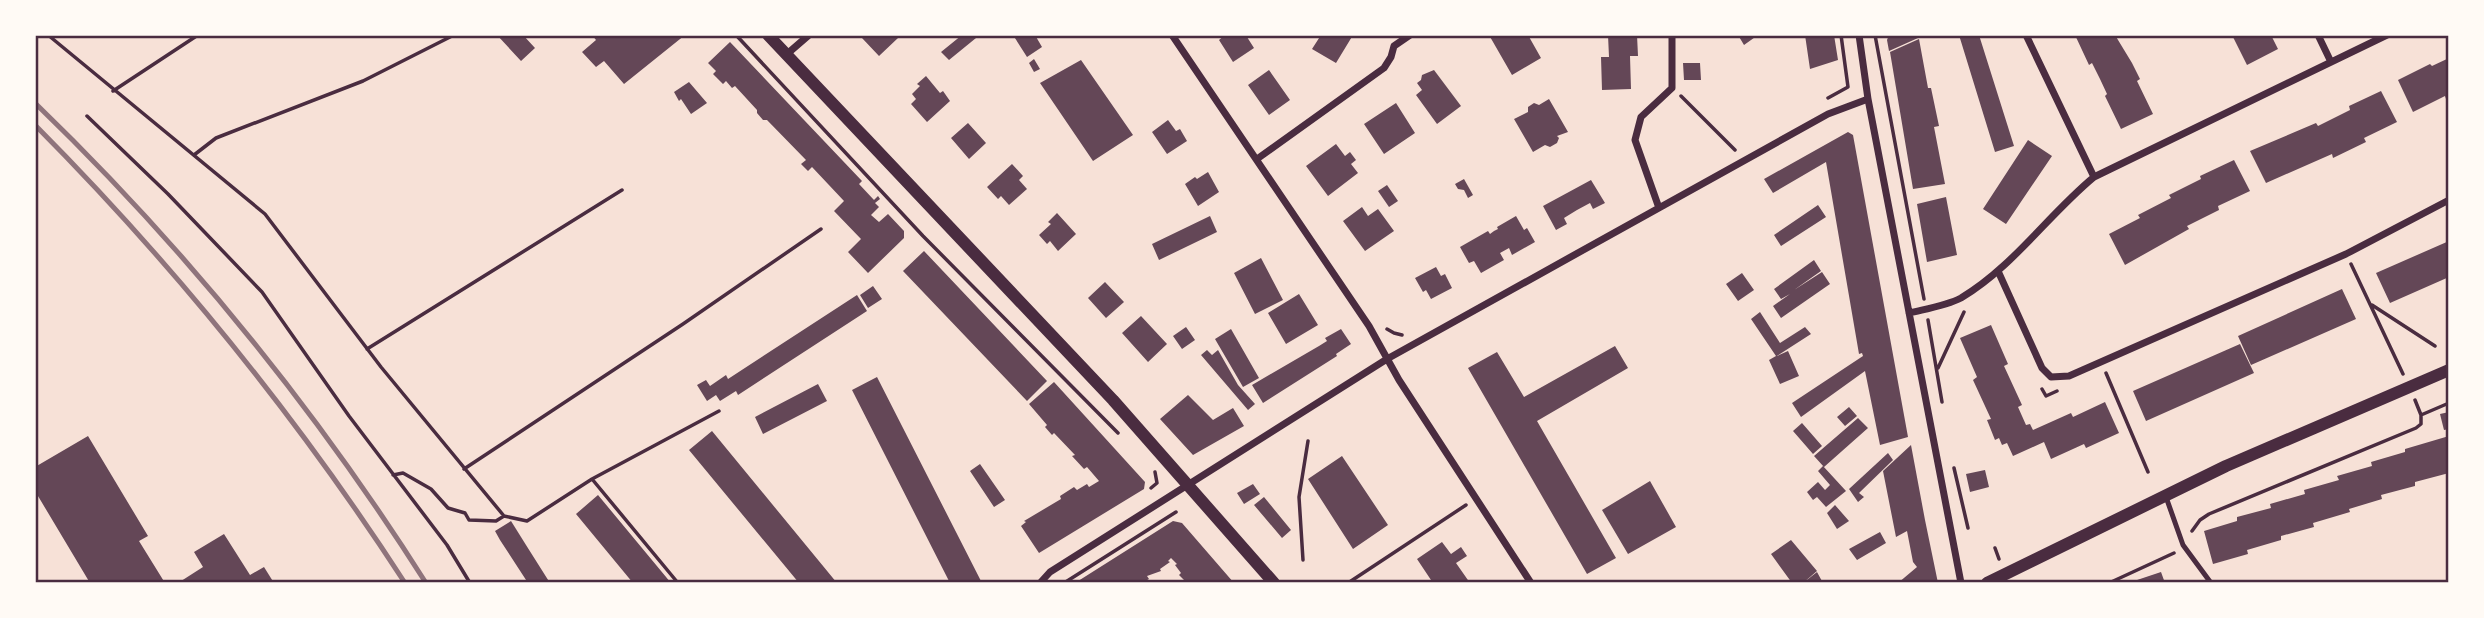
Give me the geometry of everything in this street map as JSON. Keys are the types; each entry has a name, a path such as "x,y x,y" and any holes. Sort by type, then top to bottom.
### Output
{"street":[{"path":"768,35 1034,314 1274,583"},
{"path":"787,54 809,35"},
{"path":"1172,35 1369,326 1387,359 1531,583"},
{"path":"1257,159 1384,68 1394,46 1390,35"},
{"path":"1394,46 1410,35"},
{"path":"1658,208 1635,140 1641,117 1672,88 1672,35"},
{"path":"1859,35 1868,99 1961,583"},
{"path":"2026,35 2094,177"},
{"path":"2318,35 2331,62"},
{"path":"1909,313 1959,299 1998,271 2070,197 2094,177 2387,35"},
{"path":"1040,583 1050,572 1387,359 1828,114 1868,99"},
{"path":"1998,271 2042,368 2052,377 2069,376 2346,254 2449,200"},
{"path":"1987,583 2166,495 2449,370"}],"lane":[{"path":"2166,495 2183,545 2211,583"}],"path":[{"path":"48,35 265,214 367,349 504,516 527,521 592,479 719,411"},
{"path":"113,91 198,35"},
{"path":"194,155 216,138 363,81 454,35"},
{"path":"736,35 923,236 1119,434"},
{"path":"1841,35 1848,87"},
{"path":"1875,35 1943,411"},
{"path":"1672,88 1735,150"},
{"path":"87,116 168,194 262,292 349,416 447,545 470,583"},
{"path":"367,349 622,190"},
{"path":"464,469 821,229"},
{"path":"2350,261 2398,363"},
{"path":"2370,304 2435,346"},
{"path":"1937,370 1966,307"},
{"path":"2105,371 2148,472"},
{"path":"2109,583 2170,555 2183,545 2200,520 2209,514 2416,428 2421,424 2421,415"},
{"path":"1303,559 1299,498 1308,441"},
{"path":"1148,463 1155,472 1157,483 1151,488"},
{"path":"1953,463 1968,527"},
{"path":"393,475 403,473 431,489 448,508 465,513 469,520 496,521 504,516"},
{"path":"592,479 678,583"},
{"path":"1348,583 1466,505"},
{"path":"1065,583 1176,512"}],"building":[{"path":"497,35 523,35 535,48 521,61"},
{"path":"592,35 685,35 624,84 604,61 596,67 582,52 596,40"},
{"path":"865,35 896,35 898,38 879,56 862,38"},
{"path":"962,35 974,35 976,38 949,60 941,52"},
{"path":"1013,35 1035,35 1042,47 1027,57"},
{"path":"1225,35 1249,35 1247,37 1254,48 1233,62 1219,40"},
{"path":"1321,35 1353,35 1336,63 1312,49"},
{"path":"1489,35 1528,35 1541,58 1512,75"},
{"path":"1608,35 1637,35 1638,56 1630,56 1631,89 1602,90 1601,57 1609,57"},
{"path":"1738,35 1758,35 1744,45"},
{"path":"1805,35 1834,35 1838,60 1810,69"},
{"path":"1889,35 1917,35 1918,38 1889,51"},
{"path":"1959,35 1979,35 2014,146 1995,152"},
{"path":"2075,35 2115,35 2140,79 2137,81 2153,114 2121,129 2100,79 2092,63 2089,65"},
{"path":"2232,35 2271,35 2278,49 2247,65"},
{"path":"1919,39 1928,88 1931,88 1939,126 1934,127 1945,184 1913,189 1890,52"},
{"path":"730,42 862,181 859,184 874,200 878,196 880,199 875,203 879,207 871,215 879,222 888,214 904,231 904,238 868,273 848,252 861,239 834,211 844,201 812,167 808,171 801,164 806,160 767,120 763,120 735,86 732,88 726,81 723,84 713,74 716,71 708,63"},
{"path":"2449,58 2449,98 2446,99 2445,96 2413,112 2398,80"},
{"path":"1034,59 1040,69 1034,72 1029,63"},
{"path":"1081,60 1133,135 1093,161 1040,83"},
{"path":"1683,63 1700,63 1701,80 1684,80"},
{"path":"1269,70 1290,100 1269,115 1248,85"},
{"path":"1434,70 1461,106 1437,124 1416,95 1422,90 1417,83 1422,75"},
{"path":"926,76 950,101 927,122 911,104 916,99 912,94 920,86 917,84"},
{"path":"689,82 707,103 691,114 674,92"},
{"path":"2381,91 2397,122 2364,138 2366,142 2333,158 2332,154 2266,183 2250,151 2316,123 2318,126 2350,110 2349,106"},
{"path":"1549,99 1568,132 1557,136 1557,143 1550,147 1545,145 1533,152 1514,119 1528,112 1528,107 1534,103 1539,105"},
{"path":"1396,103 1415,133 1384,154 1364,124"},
{"path":"1168,120 1176,131 1180,129 1187,141 1167,154 1152,132"},
{"path":"968,123 986,143 969,159 951,138"},
{"path":"1848,132 1853,135 1908,437 1880,445 1865,371 1801,417 1792,403 1863,356 1862,353 1859,354 1826,162 1773,193 1764,179"},
{"path":"2028,140 2052,156 2006,224 1983,209"},
{"path":"1336,144 1345,156 1350,152 1356,160 1351,164 1358,173 1328,196 1306,166"},
{"path":"2234,160 2250,191 2218,206 2219,210 2187,226 2189,229 2125,265 2109,234 2140,218 2138,215 2171,198 2169,195 2201,179 2200,176"},
{"path":"1012,164 1023,176 1019,180 1027,189 1009,205 1001,196 998,199 987,187"},
{"path":"1208,172 1219,192 1198,206 1185,184"},
{"path":"1464,179 1473,195 1468,198 1464,190 1458,189 1455,184"},
{"path":"1591,180 1605,203 1593,209 1590,203 1577,210 1564,218 1567,224 1556,230 1543,206"},
{"path":"1387,185 1398,201 1389,207 1378,191"},
{"path":"1946,197 1957,255 1927,262 1917,204"},
{"path":"1818,205 1826,217 1781,246 1774,235"},
{"path":"1362,207 1368,216 1378,209 1394,231 1365,251 1343,221"},
{"path":"1057,213 1076,234 1058,251 1050,241 1047,244 1039,235 1051,224 1048,222"},
{"path":"1210,216 1217,232 1159,260 1152,244"},
{"path":"1516,216 1535,242 1512,255 1509,248 1500,253 1504,260 1481,273 1474,261 1469,263 1460,247 1488,231 1490,234"},
{"path":"2449,241 2449,277 2390,303 2376,273"},
{"path":"924,251 1047,381 1027,401 903,271"},
{"path":"1261,258 1283,300 1255,314 1234,273"},
{"path":"1814,260 1821,271 1794,290 1822,272 1830,284 1781,318 1773,306 1790,294 1781,299 1774,289"},
{"path":"1436,267 1441,276 1445,274 1452,288 1431,299 1426,290 1423,292 1415,278"},
{"path":"1742,273 1754,290 1738,301 1726,284"},
{"path":"1105,282 1124,302 1106,318 1088,298"},
{"path":"873,286 882,299 868,308 860,295"},
{"path":"2342,289 2356,319 2251,365 2238,336"},
{"path":"1299,294 1318,325 1286,344 1268,313"},
{"path":"857,295 867,311 738,395 736,391 720,401 716,395 707,401 697,385 706,380 710,386 726,375 728,379"},
{"path":"1760,312 1780,343 1805,327 1811,334 1777,356 1788,351 1799,376 1780,384 1769,360 1776,356 1751,319"},
{"path":"1141,316 1167,344 1148,362 1122,333"},
{"path":"1991,325 2008,364 2004,366 2022,405 2018,407 2026,425 2030,424 2033,430 2071,413 2073,417 2105,402 2119,433 2086,448 2084,444 2051,459 2044,442 2013,456 2007,443 2002,445 1999,438 1995,440 1987,420 1991,419 1973,380 1977,377 1960,338"},
{"path":"1186,327 1195,340 1182,349 1173,336"},
{"path":"1231,329 1259,378 1243,387 1215,339"},
{"path":"1341,329 1351,344 1336,354 1337,356 1263,403 1252,385 1327,341 1325,338"},
{"path":"2240,344 2254,373 2146,421 2133,391"},
{"path":"1615,346 1628,368 1537,421 1616,558 1587,574 1468,368 1497,352 1524,397"},
{"path":"1207,350 1212,355 1218,350 1238,385 1255,404 1248,410 1201,355"},
{"path":"877,377 982,583 950,583 852,390"},
{"path":"1054,382 1145,482 1144,489 1039,553 1021,526 1026,522 1024,521 1061,499 1060,496 1074,487 1077,490 1099,481 1087,467 1084,469 1054,433 1052,435 1029,404"},
{"path":"818,384 827,401 763,434 755,417"},
{"path":"1188,395 1213,420 1233,408 1244,426 1193,455 1160,419"},
{"path":"1849,407 1857,416 1845,426 1837,417"},
{"path":"2449,412 2449,429 2444,430 2440,414"},
{"path":"1858,418 1868,428 1824,467 1814,456"},
{"path":"1802,423 1822,446 1813,454 1793,431"},
{"path":"712,431 837,583 799,583 689,450"},
{"path":"88,436 148,536 139,541 165,583 90,583 35,491 35,467"},
{"path":"2449,436 2449,473 2381,495 2382,499 2313,523 2314,527 2281,536 2281,540 2247,550 2248,554 2213,564 2204,531 2237,521 2237,517 2271,508 2270,504 2305,494 2304,490 2339,480 2337,476 2372,466 2371,462"},
{"path":"1911,445 1938,583 1898,583 1917,567 1913,562 1907,531 1896,537 1883,471"},
{"path":"1888,453 1893,460 1859,493 1864,497 1858,502 1849,489"},
{"path":"1342,456 1388,525 1353,549 1308,479"},
{"path":"980,464 1005,500 994,507 970,471"},
{"path":"1823,466 1846,491 1826,507 1817,497 1813,500 1807,492 1818,482 1825,490 1830,485 1818,471"},
{"path":"1985,470 1989,487 1970,492 1966,474"},
{"path":"1650,481 1676,527 1628,554 1602,510"},
{"path":"1253,484 1260,494 1244,504 1237,493"},
{"path":"598,495 671,583 633,583 576,514"},
{"path":"1264,497 1291,530 1282,538 1254,505"},
{"path":"1835,505 1849,521 1837,529 1827,513"},
{"path":"511,521 550,583 528,583 500,540 495,531"},
{"path":"1173,521 1182,523 1234,583 1187,583 1179,575 1181,573 1175,565 1177,564 1171,558 1161,571 1147,576 1149,579 1142,583 1075,583"},
{"path":"1880,532 1886,543 1857,560 1849,549"},
{"path":"224,534 250,575 264,567 274,583 178,583 203,567 194,552"},
{"path":"1791,540 1817,571 1803,583 1792,583 1771,554"},
{"path":"1442,542 1451,554 1461,547 1467,556 1456,563 1470,583 1433,583 1417,559"},
{"path":"1817,572 1823,583 1803,583"},
{"path":"2161,572 2165,583 2131,583 2131,582"}],"railway":[{"path":"35,103 143,214 245,331 339,454 426,583"},
{"path":"35,125 136,232 232,345 322,462 405,583"}]}
